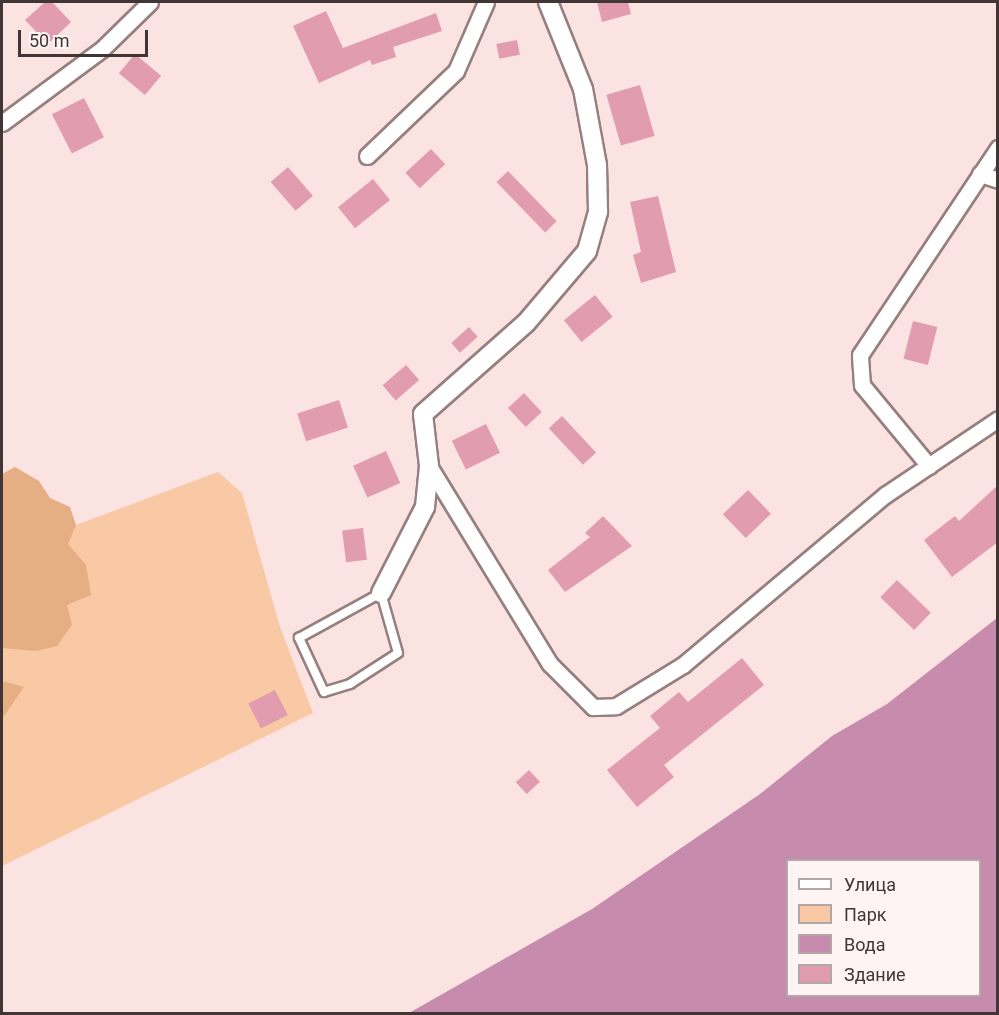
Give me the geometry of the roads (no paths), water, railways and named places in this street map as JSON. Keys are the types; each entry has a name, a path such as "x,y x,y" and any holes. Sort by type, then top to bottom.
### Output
{"street":[{"path":"2,123 102,49 150,2"},
{"path":"367,156 456,70 486,2"},
{"path":"381,593 425,507 429,466 423,414 526,323 587,251 598,212 597,165 583,89 548,2"},
{"path":"929,466 862,385 860,355 998,148"},
{"path":"980,174 998,180"},
{"path":"429,466 550,664 593,707 616,706 683,665 885,495 998,419"}],"lane":[{"path":"381,593 398,653 350,684 324,692 299,638 381,593"}],"water":[{"path":"997,618 997,1013 409,1013 592,909 760,794 832,736 887,704"}]}
